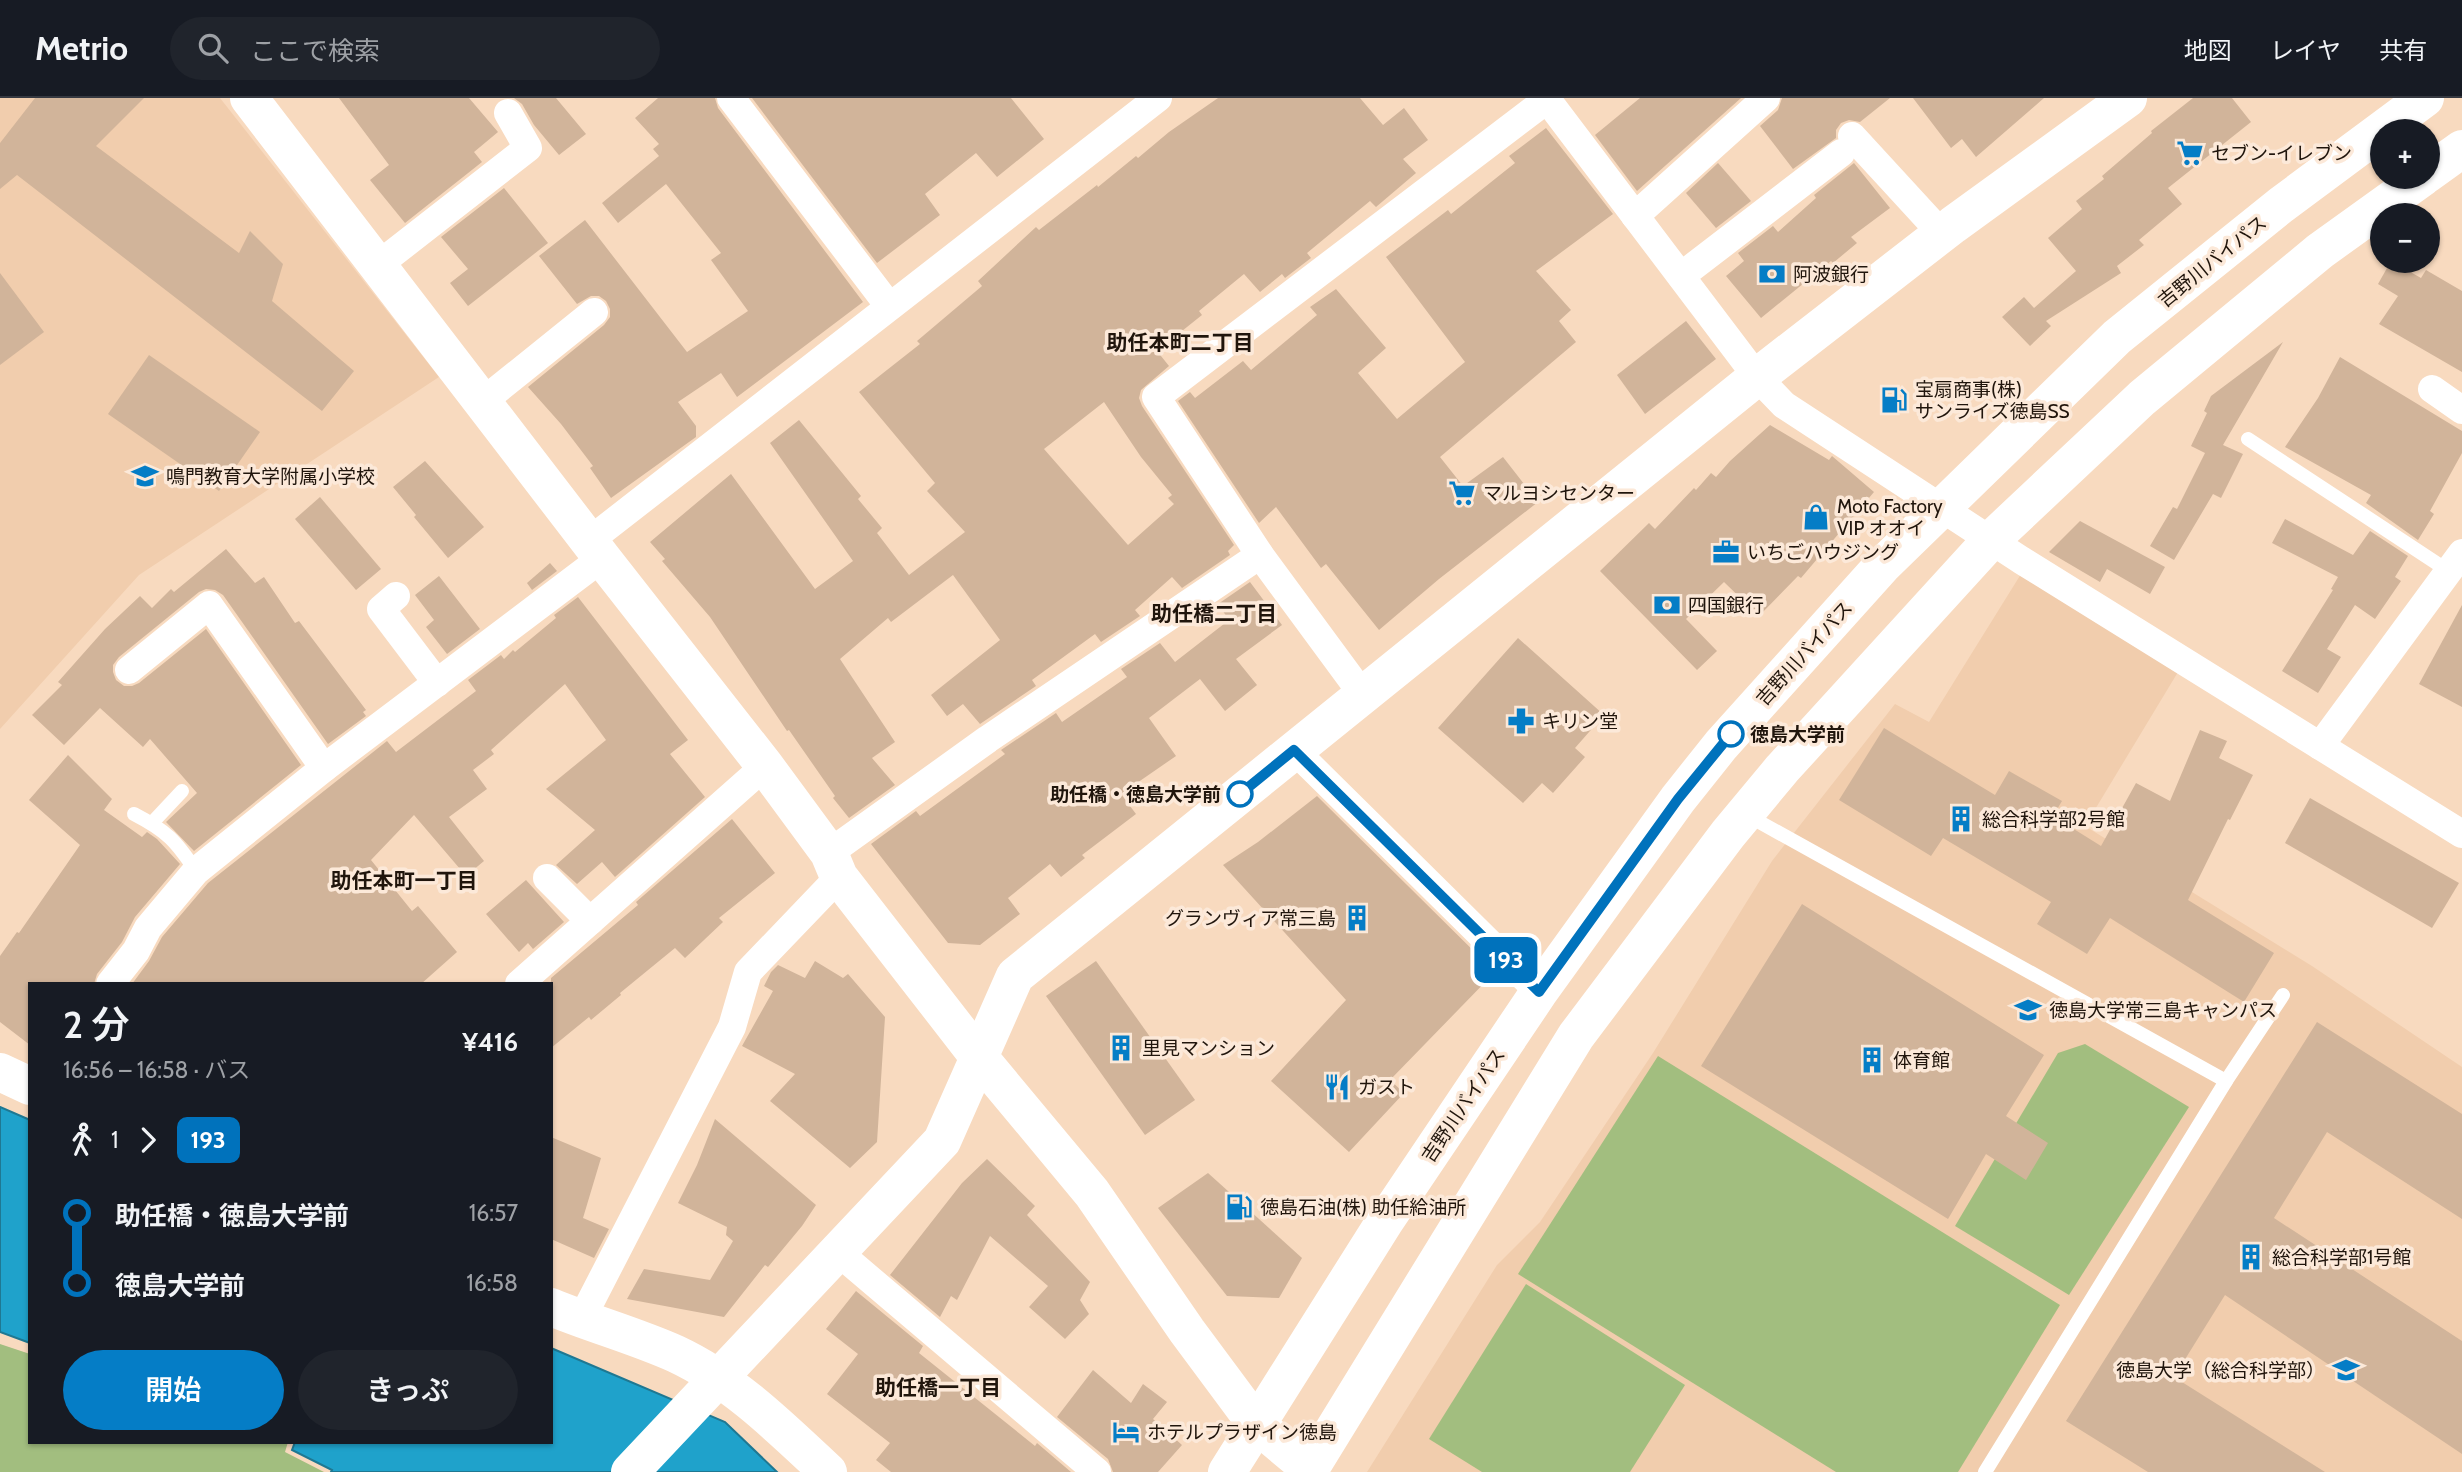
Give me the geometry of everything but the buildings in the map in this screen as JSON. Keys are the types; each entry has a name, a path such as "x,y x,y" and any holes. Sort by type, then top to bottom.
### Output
{"main road":[{"path":"630,1472 942,1141 1015,976 1757,377 1942,234 2128,98"},
{"name":"吉野川バイパス","path":"1227,1472 1385,1221 1539,992 1678,799 1721,745 1882,566 2117,337 2281,205 2425,98"},
{"path":"261,102 378,265 765,766 834,865 978,1056 1092,1193 1187,1331 1256,1424 1309,1471 1576,1036 1669,911 1782,769 1991,540 2142,398 2320,251 2406,189"},
{"path":"2440,164 2462,149"},
{"path":"566,1313 676,1354 707,1390 773,1421 828,1472"}],"street":[{"path":"731,98 889,306"},
{"path":"112,982 136,951 148,928 196,871 324,768 437,683 889,306 1158,98"},
{"path":"1635,216 1766,98"},
{"path":"1363,695 1260,555 1156,397 1548,99 1757,377 1784,405 1940,508 2462,834"},
{"path":"378,265 528,148 508,113"},
{"path":"1681,276 1846,144 1942,234"},
{"path":"482,402 594,312"},
{"path":"2432,389 2462,410"},
{"path":"566,1313 732,1027 748,972 834,865 988,739 1260,555"},
{"path":"2320,746 2456,563"},
{"path":"396,596 381,609 437,683"},
{"path":"129,670 209,605 324,768"},
{"path":"1294,750 1539,992"},
{"path":"521,982 765,766"},
{"path":"547,878 590,921"},
{"path":"839,1252 1097,1472"}],"lane":[{"path":"2248,439 2456,563"},
{"path":"152,823 182,791"},
{"path":"134,814 152,823 176,842 196,871"},
{"path":"1745,814 2226,1081"},
{"path":"1985,1472 2226,1081 2283,995"}],"shaded area":[{"name":"鳴門教育大学附属小学校","path":"0,98 220,98 439,377 139,575 0,729"},
{"name":"徳島大学常三島キャンパス","path":"2021,574 2178,672 2085,826 2312,966 2462,1067 2462,1472 1367,1472 1497,1265 1540,1222 1653,1053 1772,861 1895,704 1929,722"}],"green space":[{"path":"2085,1044 2189,1107 2069,1295 1955,1226 2058,1053"},
{"path":"1658,1056 2060,1305 1958,1472 1836,1472 1518,1274"},
{"path":"1526,1284 1685,1385 1630,1472 1482,1472 1429,1439"},
{"path":"0,1344 28,1353 28,1444 287,1444 285,1452 324,1472 0,1472"}],"water":[{"path":"0,1107 28,1119 28,1342 0,1332"},
{"path":"553,1349 725,1422 777,1472 331,1472 332,1470 292,1450 294,1444 553,1444"}],"bus line":[{"name":"193","path":"1240,794 1294,750 1539,992 1678,799 1731,734"}],"place":[{"name":"セブン-イレブン","path":"2190,153"},
{"name":"阿波銀行","path":"1772,274"},
{"name":"宝扇商事(株) サンライズ徳島SS","path":"1894,400"},
{"name":"鳴門教育大学附属小学校","path":"145,476"},
{"name":"マルヨシセンター","path":"1462,493"},
{"name":"Moto Factory VIP オオイ","path":"1816,517"},
{"name":"いちごハウジング","path":"1726,552"},
{"name":"四国銀行","path":"1667,605"},
{"name":"キリン堂","path":"1521,721"},
{"name":"徳島大学前","path":"1731,734"},
{"name":"助任橋・徳島大学前","path":"1240,794"},
{"name":"総合科学部2号館","path":"1961,819"},
{"name":"グランヴィア常三島","path":"1357,918"},
{"name":"徳島大学常三島キャンパス","path":"2028,1010"},
{"name":"里見マンション","path":"1121,1048"},
{"name":"体育館","path":"1872,1060"},
{"name":"ガスト","path":"1337,1087"},
{"name":"徳島石油(株) 助任給油所","path":"1239,1207"},
{"name":"総合科学部1号館","path":"2251,1257"},
{"name":"徳島大学（総合科学部）","path":"2346,1370"},
{"name":"ホテルプラザイン徳島","path":"1126,1432"}],"district":[{"name":"助任本町二丁目","path":"1180,343"},
{"name":"助任橋二丁目","path":"1214,614"},
{"name":"助任本町一丁目","path":"404,881"},
{"name":"助任橋一丁目","path":"938,1388"}]}
